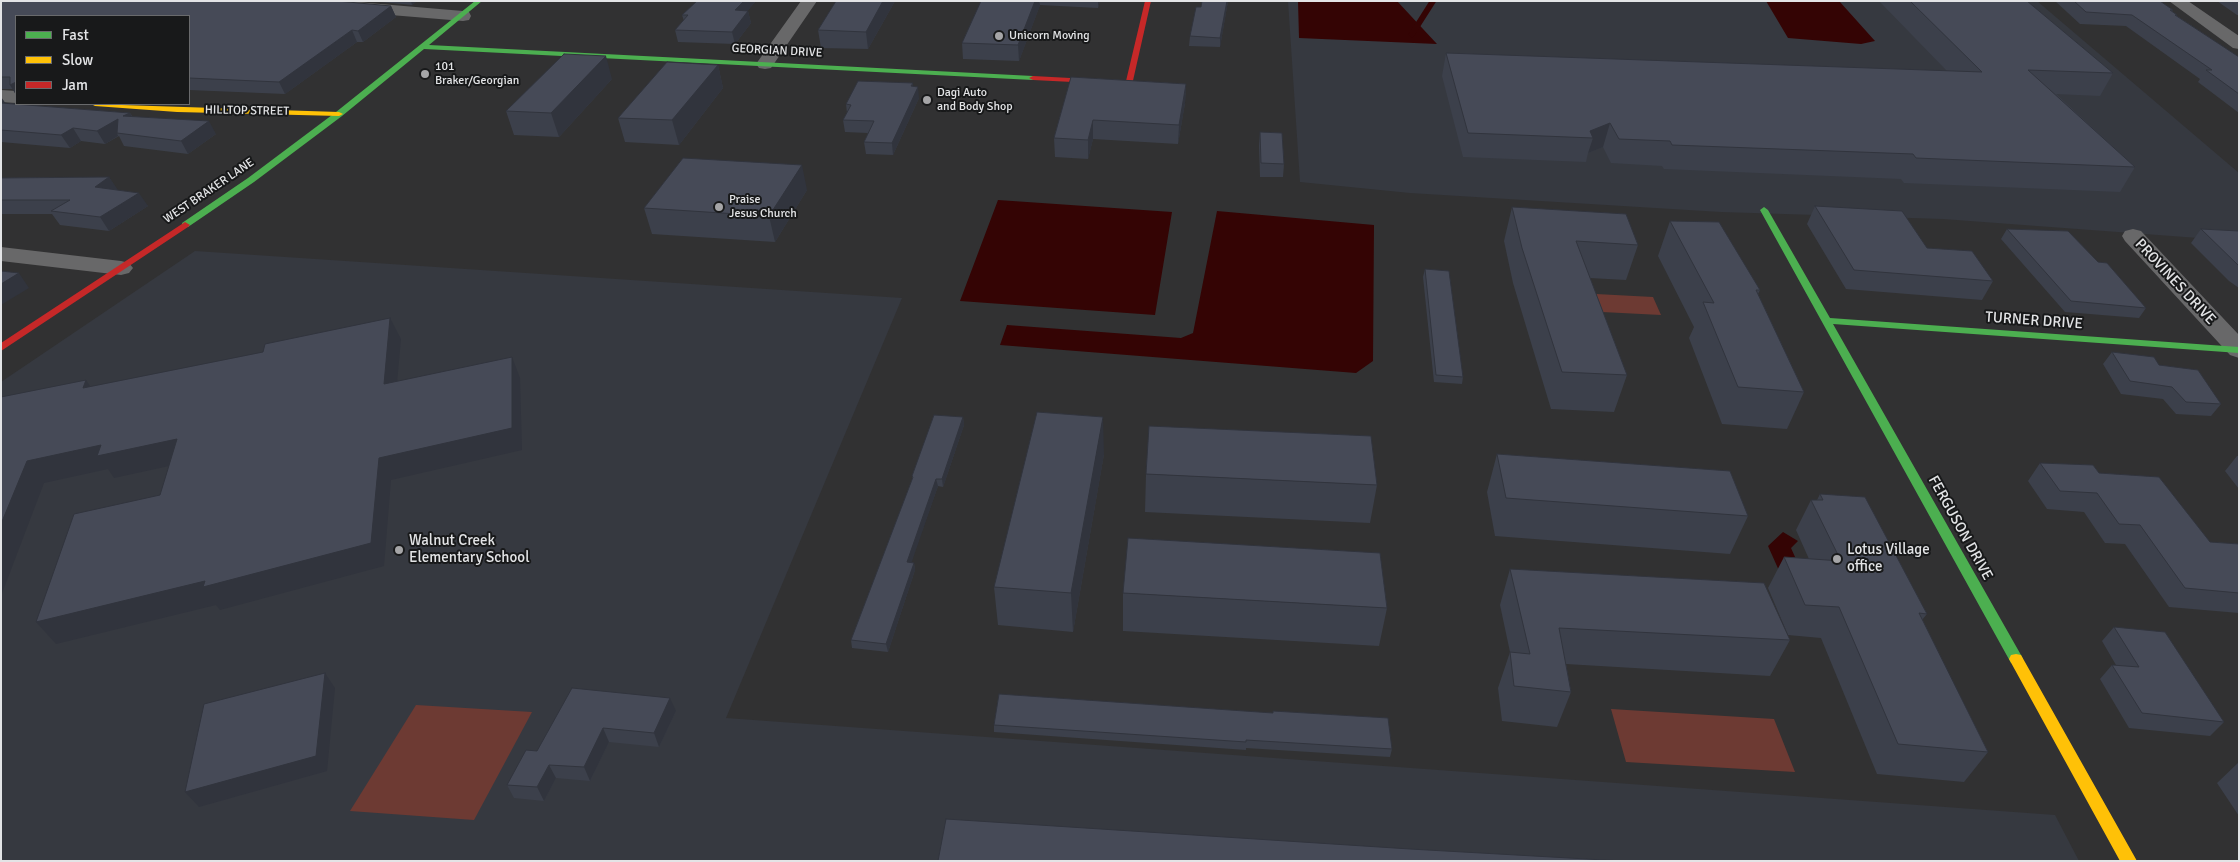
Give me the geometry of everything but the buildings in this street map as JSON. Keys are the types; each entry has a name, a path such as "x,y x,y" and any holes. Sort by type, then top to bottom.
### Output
{"street":[{"path":"282,1 462,16"},
{"name":"WEST BRAKER LANE","path":"1,348 251,180 339,114 479,1"},
{"path":"765,64 810,1"},
{"name":"GEORGIAN DRIVE","path":"424,47 1129,83 1148,1"},
{"path":"2177,1 2231,33 2239,44"},
{"path":"1,96 15,97"},
{"name":"HILLTOP STREET","path":"109,105 178,110 339,114"},
{"name":"FERGUSON DRIVE","path":"1764,210 1828,321 2129,861"},
{"name":"PROVINES DRIVE","path":"2132,236 2239,350"},
{"path":"1,254 121,268"},
{"name":"TURNER DRIVE","path":"1828,321 2239,350"}],"shaded area":[{"path":"1288,1 2037,1 2239,173 2239,241 1943,219 1721,212 1410,193 1300,182"},
{"path":"1298,1 1397,1 1437,44 1299,38"},
{"path":"1766,1 1840,2 1875,41 1861,44 1788,38"},
{"path":"998,200 1172,212 1155,315 960,301"},
{"path":"1217,211 1374,225 1373,361 1356,373 1000,345 1007,325 1181,338 1193,333"},
{"name":"Walnut Creek Elementary School","path":"195,251 902,298 726,718 2055,815 2079,861 1,861 1,382"},
{"path":"1596,294 1653,297 1661,315 1602,312"},
{"path":"1783,532 1798,541 1791,548 1808,586 1785,584 1768,546"},
{"path":"416,705 532,712 474,820 350,811"},
{"path":"1611,709 1774,719 1795,772 1626,762"}],"waterway":[{"path":"1412,34 1433,1"}],"traffic: fast":[{"path":"185,225 251,180 339,114 479,1"},
{"path":"424,47 1033,78"},
{"path":"1764,210 2016,659"},
{"path":"1828,321 2239,350"}],"traffic: slow":[{"path":"109,105 177,110 339,114"},
{"path":"2016,659 2129,861"}],"traffic: jam":[{"path":"1033,78 1129,83 1148,1"},
{"path":"1,348 185,225"}],"place":[{"name":"Unicorn Moving","path":"999,36"},
{"name":"101 Braker/Georgian","path":"425,74"},
{"name":"Dagi Auto and Body Shop","path":"927,100"},
{"name":"Praise Jesus Church","path":"719,207"},
{"name":"Walnut Creek Elementary School","path":"399,550"},
{"name":"Lotus Village office","path":"1837,559"}]}
